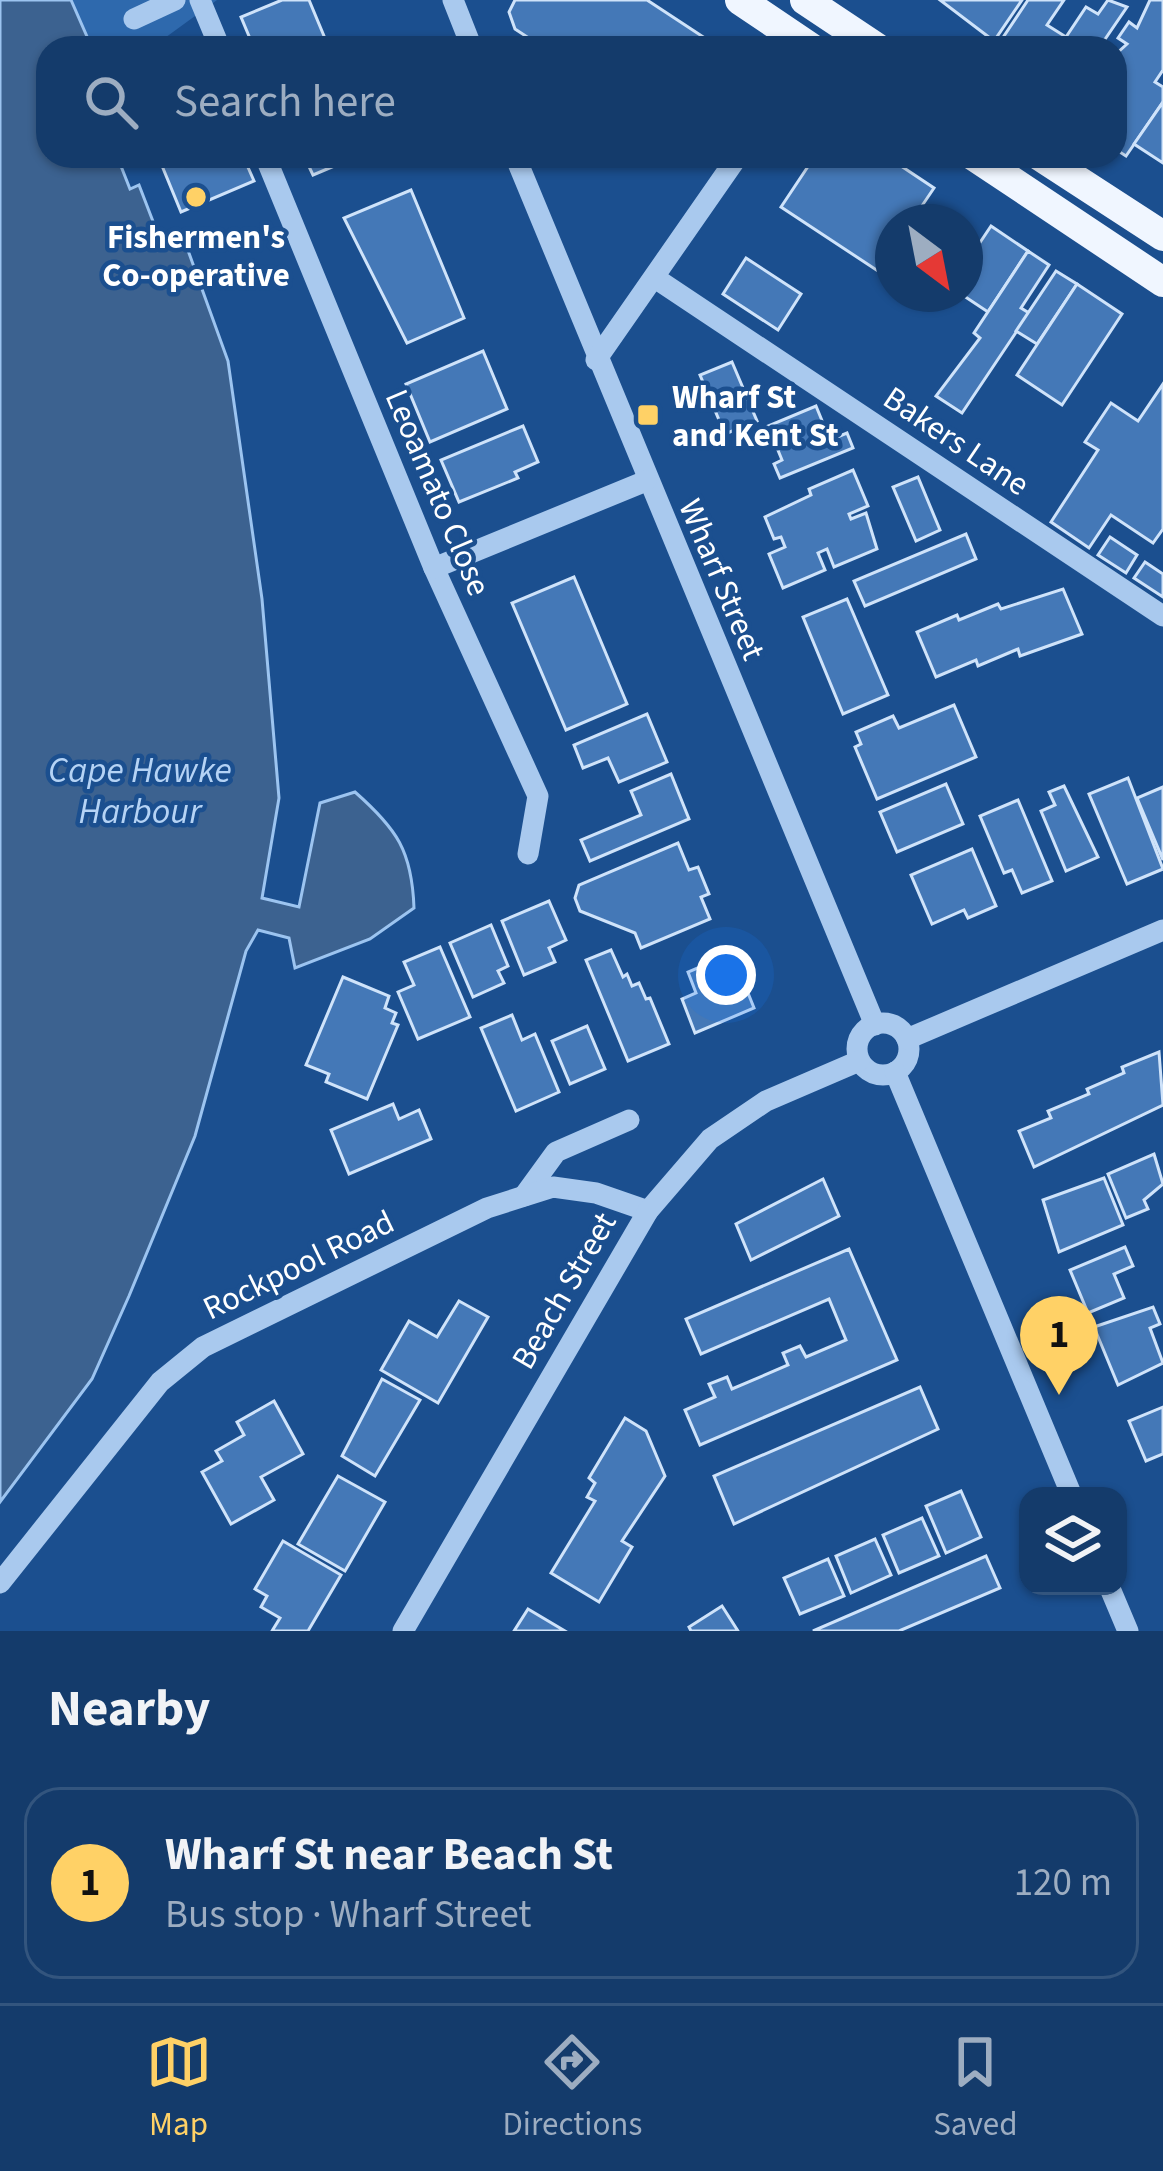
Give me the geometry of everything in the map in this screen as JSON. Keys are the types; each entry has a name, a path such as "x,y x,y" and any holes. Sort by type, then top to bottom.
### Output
{"main road":[{"path":"740,0 793,36"},
{"path":"825,6 862,36"},
{"path":"992,168 1163,282"},
{"path":"1058,168 1163,236"}],"street":[{"path":"134,19 176,0"},
{"path":"200,0 215,36"},
{"path":"453,0 467,36"},
{"name":"Leoamato Close","path":"270,168 434,568 538,796 528,854"},
{"name":"Wharf Street","path":"520,168 874,1024"},
{"path":"596,360 730,168"},
{"name":"Bakers Lane","path":"655,278 1163,616"},
{"path":"434,568 646,481"},
{"path":"907,1039 1163,930"},
{"path":"874,1024 893,1025 907,1039 908,1058 895,1072 874,1075 859,1061 859,1039 874,1024"},
{"name":"Beach Street","path":"412,1628 648,1211 710,1138 766,1100 859,1061"},
{"path":"895,1072 1068,1487"},
{"path":"524,1196 556,1152 629,1120"},
{"name":"Rockpool Road","path":"0,1582 160,1382 203,1347 488,1208 524,1196 554,1187 596,1192 648,1211"},
{"path":"1113,1595 1128,1631"}],"shaded area":[{"path":"53,0 217,0 168,36 76,36"}],"water":[{"name":"Cape Hawke Harbour","path":"0,0 71,0 87,36 36,36 36,168 122,168 130,189 139,185 159,237 181,231 228,361 262,599 279,798 262,898 299,907 320,803 355,792 400,842 410,871 414,908 370,939 295,968 289,938 258,930 246,951 195,1136 92,1379 0,1502"}],"building":[{"path":"282,0 309,0 324,36 249,36 241,17"},
{"path":"515,0 647,0 702,36 526,36 515,29 509,12"},
{"path":"940,0 1022,0 997,36 987,36"},
{"path":"1028,0 1064,0 1047,25 1064,36 1004,36"},
{"path":"1108,0 1127,7 1107,36 1067,36 1086,7 1098,14"},
{"path":"1150,0 1163,0 1163,70 1155,82 1163,87 1163,102 1127,155 1127,36 1119,36 1129,22 1137,28"},
{"path":"1163,102 1163,163 1134,144"},
{"name":"Fishermen's Co-operative","path":"163,168 248,168 254,181 181,212"},
{"path":"807,168 904,168 934,188 923,204 875,204 875,269 781,207"},
{"path":"411,190 464,318 407,343 344,218"},
{"path":"991,226 1028,251 988,312 983,309 983,238"},
{"path":"1028,251 1049,265 1021,308 1029,313 962,413 936,396 980,338 974,333"},
{"path":"746,258 801,294 778,330 723,294"},
{"path":"1056,271 1077,284 1037,344 1016,331"},
{"path":"1077,284 1122,314 1062,405 1017,375"},
{"path":"483,351 507,409 430,442 406,384"},
{"path":"732,362 757,421 725,434 700,375"},
{"path":"1163,384 1163,529 1153,543 1111,515 1089,548 1051,522 1098,450 1085,442 1111,403 1138,421"},
{"path":"816,406 830,440 847,433 853,448 780,478 774,464 782,460 768,426"},
{"path":"523,426 538,462 515,472 518,478 459,502 441,460"},
{"path":"853,470 868,506 849,514 851,519 866,513 877,549 834,567 827,549 818,553 825,570 783,588 769,554 785,547 781,537 774,539 765,517 811,495 809,489"},
{"path":"918,477 940,530 916,541 893,487"},
{"path":"966,534 976,559 865,606 854,581"},
{"path":"1110,537 1137,555 1126,573 1098,555"},
{"path":"1145,562 1163,574 1163,597 1134,578"},
{"path":"574,577 627,704 566,730 512,603"},
{"path":"1063,589 1082,634 1020,656 1018,649 978,666 976,660 936,677 917,632 957,615 959,620 998,604 1001,609"},
{"path":"847,599 888,695 843,714 803,617"},
{"path":"954,705 976,757 877,799 855,747 861,744 856,732 893,716 899,728"},
{"path":"647,714 667,762 619,782 608,758 583,768 574,745"},
{"path":"671,774 689,819 590,861 581,840 641,815 631,791"},
{"path":"1128,778 1163,869 1127,884 1089,794"},
{"path":"946,784 963,824 897,852 880,812"},
{"path":"1064,786 1098,857 1066,871 1041,811 1055,805 1049,792"},
{"path":"1163,787 1163,860 1137,798"},
{"path":"1018,800 1052,881 1022,893 1012,870 1004,873 980,816"},
{"path":"678,843 689,870 698,867 709,894 701,897 710,919 641,948 635,933 580,911 575,898 579,885"},
{"path":"972,849 996,906 968,918 964,910 932,924 911,875"},
{"path":"549,901 566,940 549,948 555,962 524,975 502,921"},
{"path":"491,925 508,966 498,971 504,983 473,997 450,943"},
{"path":"440,947 470,1017 418,1039 398,992 414,985 404,962"},
{"path":"611,950 623,977 627,974 632,986 639,983 646,999 650,998 669,1044 628,1061 586,960"},
{"path":"714,961 722,981 740,973 754,1008 695,1033 682,999 696,993 688,972"},
{"path":"343,977 389,996 385,1008 396,1013 392,1023 398,1025 367,1099 326,1082 329,1074 306,1065"},
{"path":"512,1015 522,1040 535,1034 559,1092 516,1111 481,1028"},
{"path":"587,1026 605,1069 570,1084 552,1041"},
{"path":"1159,1052 1163,1105 1034,1167 1019,1131 1051,1118 1048,1111 1124,1073 1122,1067"},
{"path":"393,1104 399,1119 419,1110 431,1139 349,1174 331,1130"},
{"path":"1154,1154 1163,1184 1144,1200 1148,1209 1126,1218 1108,1174"},
{"path":"1104,1178 1123,1225 1059,1252 1043,1200"},
{"path":"823,1179 839,1216 751,1260 736,1224"},
{"path":"1125,1247 1133,1266 1114,1274 1124,1298 1088,1313 1070,1270"},
{"path":"849,1249 897,1360 700,1445 685,1410 715,1397 709,1384 727,1377 732,1389 788,1365 783,1353 800,1346 806,1357 846,1340 829,1299 701,1354 686,1319"},
{"path":"459,1301 488,1317 438,1403 381,1370 409,1321 437,1337"},
{"path":"1153,1307 1160,1324 1150,1328 1163,1363 1118,1385 1094,1327"},
{"path":"382,1379 420,1400 375,1476 342,1456"},
{"path":"920,1387 938,1429 734,1524 714,1476"},
{"path":"274,1401 303,1454 261,1477 274,1500 231,1524 202,1472 222,1461 216,1451 244,1435 237,1422"},
{"path":"1163,1407 1163,1454 1146,1461 1129,1421"},
{"path":"625,1418 646,1431 665,1476 622,1541 632,1547 599,1602 551,1573 595,1501 587,1497 595,1483 589,1478"},
{"path":"338,1476 385,1502 345,1571 298,1544"},
{"path":"961,1491 981,1537 946,1553 926,1506"},
{"path":"922,1518 939,1556 899,1573 883,1535"},
{"path":"875,1539 891,1575 851,1593 836,1556"},
{"path":"283,1541 341,1575 308,1631 272,1631 280,1618 261,1607 267,1596 255,1589"},
{"path":"986,1556 1000,1588 899,1631 813,1631"},
{"path":"828,1559 844,1596 800,1614 784,1578"},
{"path":"722,1606 738,1631 691,1631 689,1627"},
{"path":"528,1609 565,1631 514,1631"}],"place":[{"name":"Fishermen's Co-operative","path":"196,197"},
{"name":"Wharf St and Kent St","path":"648,415"},
{"name":"Wharf St near Beach St","path":"1059,1395"}]}
